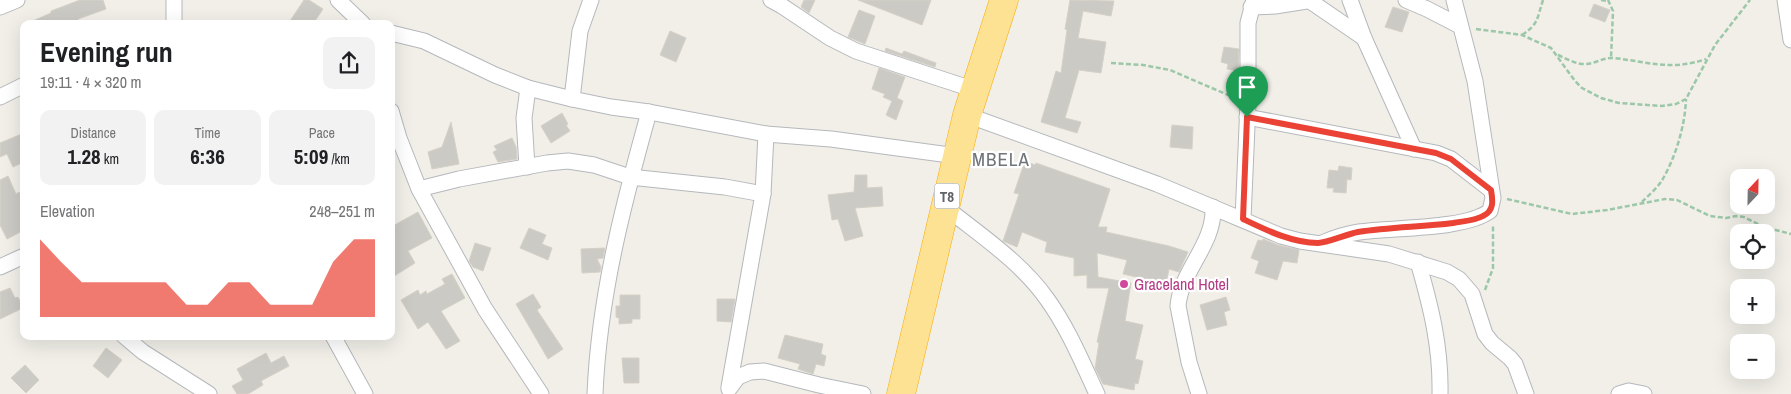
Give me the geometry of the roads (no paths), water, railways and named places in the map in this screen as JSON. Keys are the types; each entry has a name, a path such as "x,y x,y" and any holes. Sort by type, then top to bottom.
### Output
{"highway":[{"name":"T8","path":"901,394 957,156 971,103 1004,0"}],"street":[{"path":"0,7 17,0"},
{"path":"174,0 174,20"},
{"path":"338,0 350,5 360,20"},
{"path":"572,99 580,31 591,0"},
{"path":"771,0 830,38 856,51 1157,184 1281,236 1300,241 1390,254 1447,272 1459,279 1467,287 1475,300 1485,334 1515,364 1526,394"},
{"path":"1243,219 1248,110 1248,23 1253,4 1275,6 1312,0 1364,38"},
{"path":"1350,0 1364,38 1414,149"},
{"path":"1406,0 1460,26"},
{"path":"1320,244 1343,235 1359,232 1471,220 1483,216 1491,200 1486,150 1474,81 1454,0"},
{"path":"1785,0 1791,40"},
{"path":"395,34 424,41 494,75 528,88 572,99 766,134 831,139 957,156"},
{"path":"0,97 20,87"},
{"path":"527,166 524,118 528,88"},
{"path":"1248,110 1436,153 1451,159 1491,200"},
{"path":"596,394 596,367 606,292 621,212 649,112"},
{"path":"395,125 419,189 485,309 541,394"},
{"path":"728,391 763,194 766,134"},
{"path":"419,189 547,162 568,161 594,165 630,177 725,187 763,194"},
{"path":"945,207 1008,258 1046,297 1063,324 1097,394"},
{"path":"1199,394 1189,362 1178,306 1182,286 1212,224 1213,207"},
{"path":"0,268 20,258"},
{"path":"1418,262 1436,328 1440,394"},
{"path":"129,340 143,352 209,394"},
{"path":"335,340 365,394"},
{"path":"728,391 738,377 750,372 764,372 863,394"},
{"path":"1619,394 1629,391 1644,394"}],"place":[{"name":"Graceland Hotel","path":"1124,284"}],"district":[{"name":"MBELA","path":"1001,159"}]}
